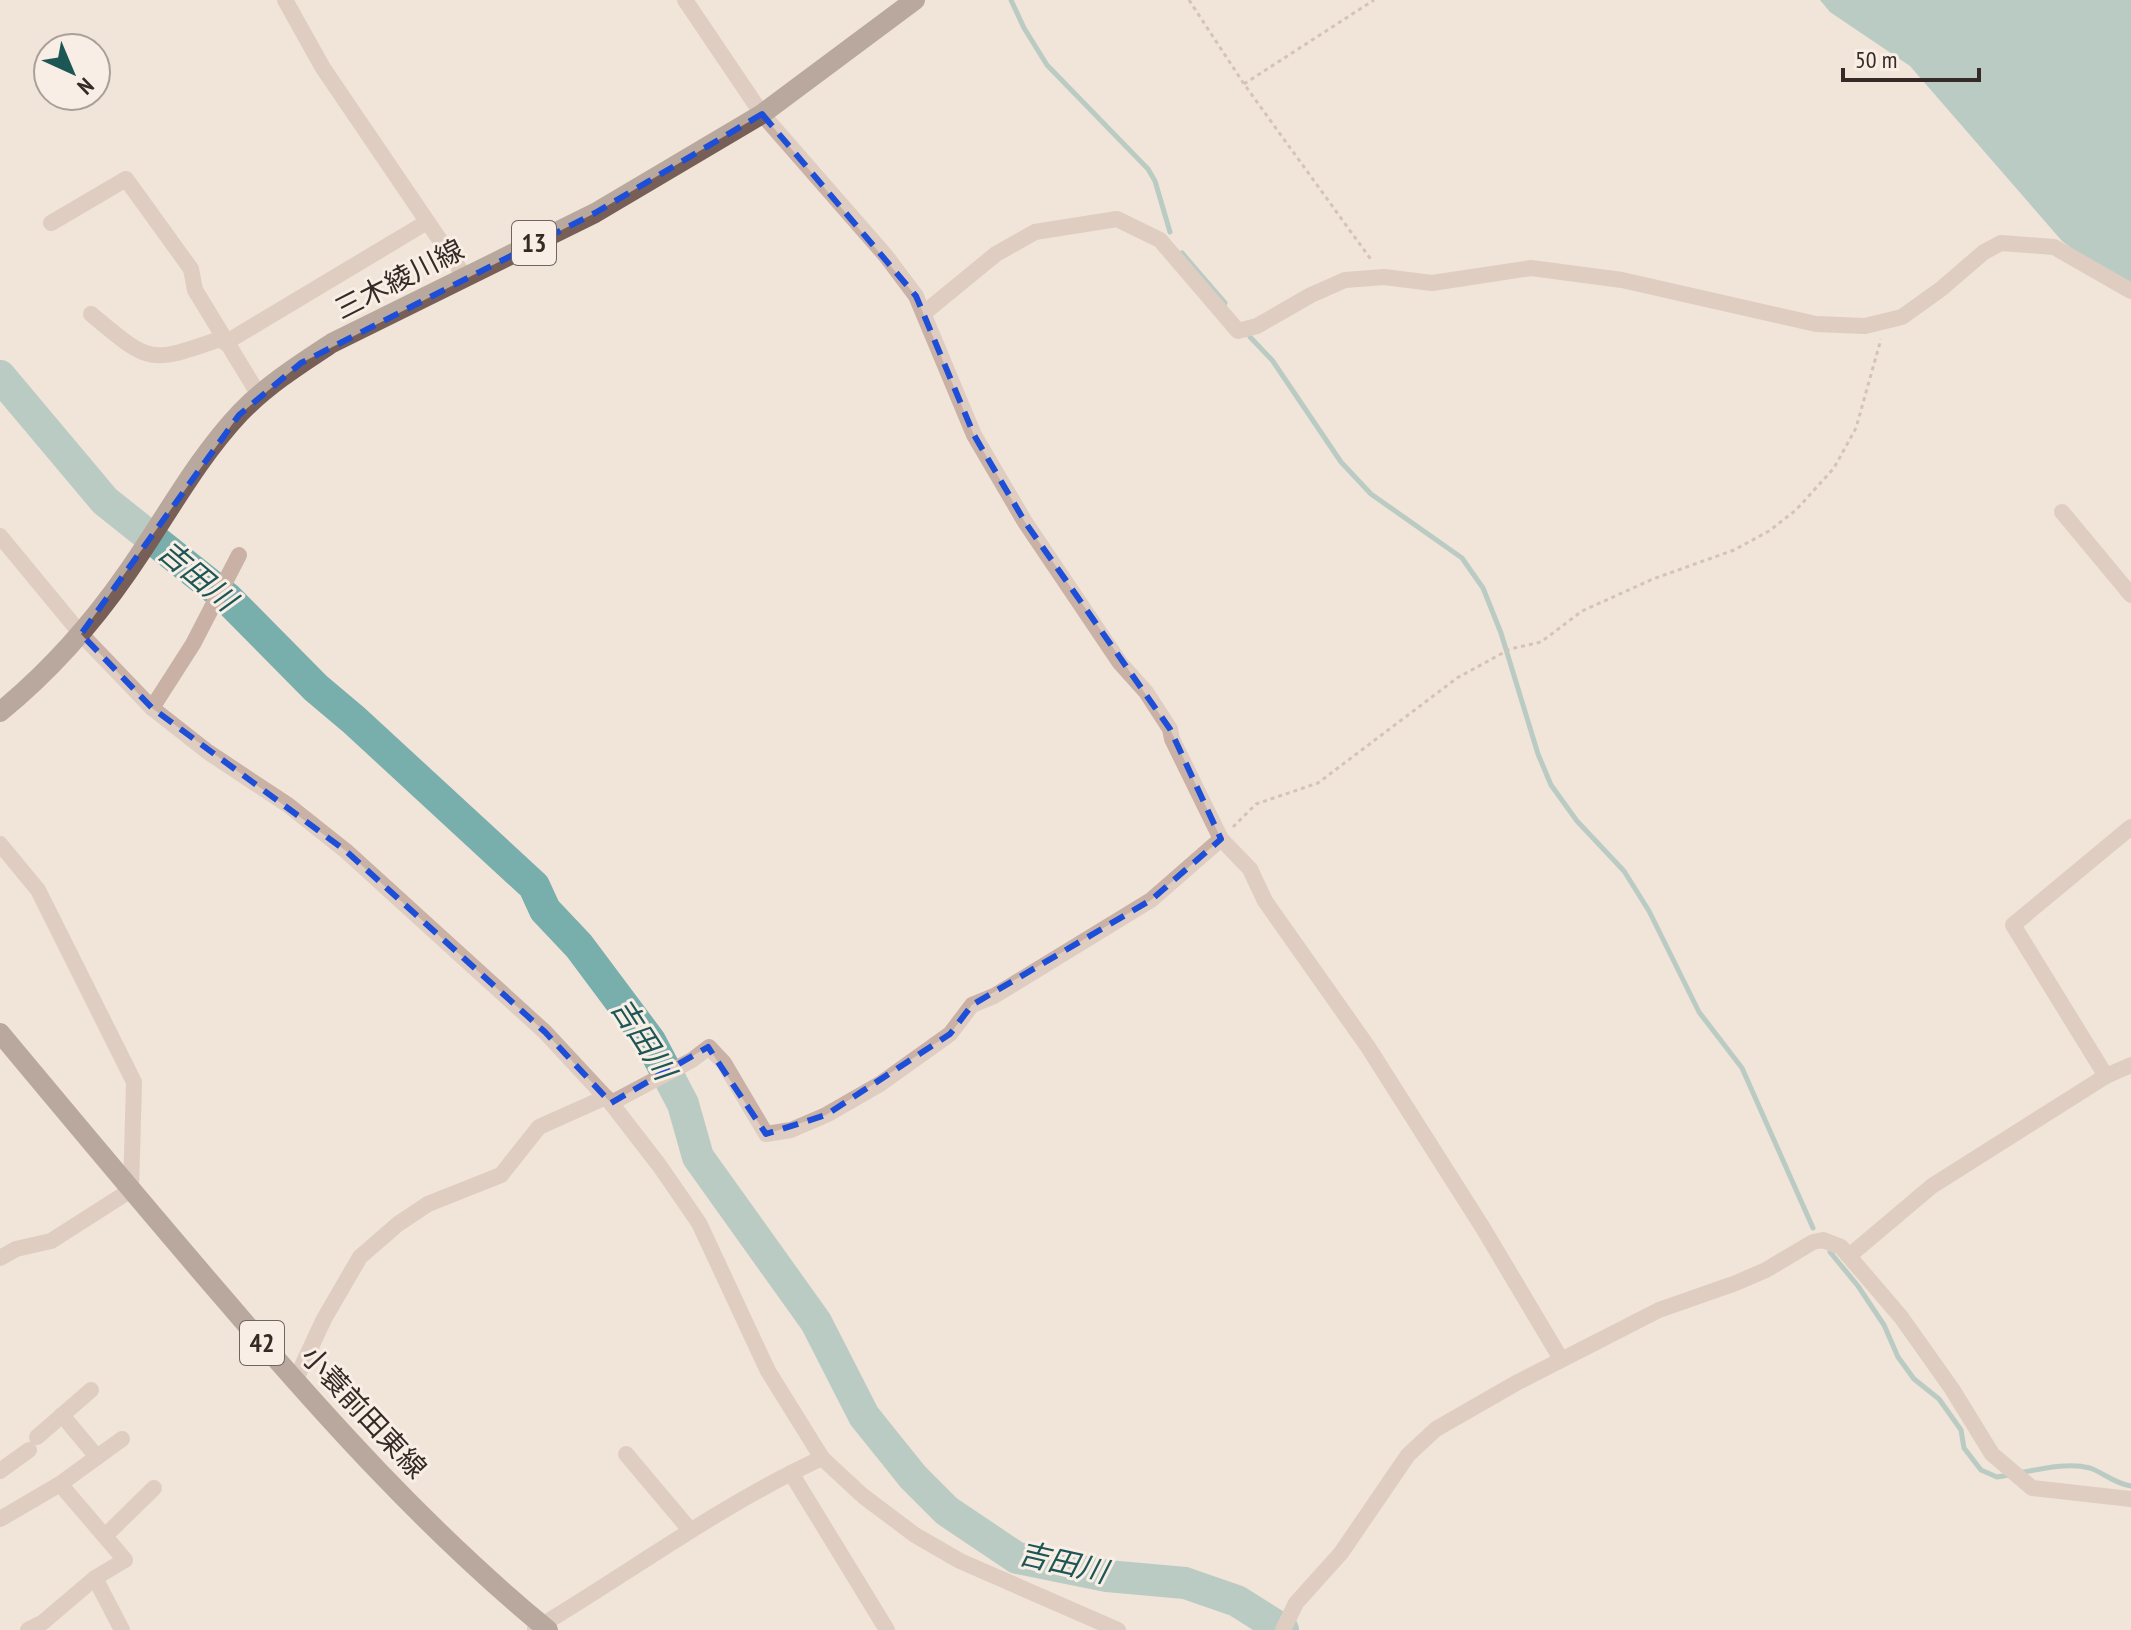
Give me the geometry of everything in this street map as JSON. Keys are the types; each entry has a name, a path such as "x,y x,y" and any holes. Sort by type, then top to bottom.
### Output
{"main road":[{"name":"三木綾川線","path":"0,712 38,679 81,634 127,573 196,466 259,395 332,343 595,213 762,114 915,0"},
{"name":"小蓑前田東線","path":"0,1033 295,1381 449,1542 541,1628"}],"street":[{"path":"285,0 323,68 465,277"},
{"path":"685,0 762,114 886,256 916,296 974,435 1025,522 1120,663 1146,692 1170,729 1221,839 1250,869 1265,901 1368,1047 1483,1228 1561,1359"},
{"path":"51,223 126,179 191,269 195,290 259,395"},
{"path":"924,313 996,254 1035,232 1117,219 1160,240 1238,331 1257,326 1311,295 1345,280 1384,277 1432,283 1531,268 1622,280 1816,324 1865,326 1902,317 1984,252 2001,243 2054,247 2131,291"},
{"path":"91,314 147,356 172,356 224,340 427,222"},
{"path":"2062,512 2131,595"},
{"path":"0,536 81,634 152,708 208,752 288,805 346,851 545,1032 608,1100 699,1223 768,1371 822,1458 863,1496 915,1535 960,1561 1118,1630"},
{"path":"152,708 193,644 236,562"},
{"path":"2106,1076 2013,925 2131,827"},
{"path":"295,1381 324,1319 360,1257 398,1224 428,1204 501,1175 539,1127 637,1089 692,1060 709,1047 724,1063 766,1134 791,1130 826,1115 880,1084 950,1034 972,1005 994,996 1151,900 1221,839"},
{"path":"0,1258 16,1249 51,1241 131,1190 134,1082 38,890 2,850"},
{"path":"1849,1256 1932,1186 2106,1076 2131,1065"},
{"path":"1283,1630 1296,1603 1341,1553 1365,1522 1396,1471 1422,1441 1455,1418 1561,1359 1659,1310 1756,1274 1813,1242 1831,1242 1841,1247 1901,1317 1952,1389 1992,1454 2032,1488 2131,1499"},
{"path":"0,1471 91,1390"},
{"path":"62,1415 97,1457"},
{"path":"0,1519 60,1484 122,1439"},
{"path":"626,1454 690,1530"},
{"path":"541,1628 690,1530 822,1458"},
{"path":"791,1473 887,1630"},
{"path":"28,1630 42,1623 95,1578 125,1560 60,1484"},
{"path":"105,1536 154,1488"},
{"path":"95,1578 122,1630"}],"path":[{"path":"1189,0 1244,84 1384,277"},
{"path":"1244,84 1374,0"},
{"path":"1221,839 1256,804 1318,783 1457,678 1510,649 1541,642 1582,611 1653,579 1734,550 1769,531 1796,510 1834,468 1856,428 1886,320"}],"highlighted area":[{"path":"762,114 916,296 974,435 1025,522 1170,729 1221,839 1151,900 972,1005 950,1034 826,1115 766,1134 708,1047 611,1103 545,1032 346,851 152,708 81,634 239,415 301,363 595,213"}],"water":[{"path":"1820,0 2131,0 2131,282 2086,259 2062,241 1910,66 1830,12"}],"waterway":[{"path":"1011,0 1047,65 1148,169 1155,181 1170,232"},
{"path":"1182,253 1225,303"},
{"path":"1250,337 1272,360 1341,462 1371,494 1462,558 1483,588 1551,785 1577,821 1624,871 1649,911 1699,1012 1742,1068 1813,1228"},
{"name":"吉田川","path":"0,376 105,501 227,598 316,688 534,886 545,910 579,946 650,1041 683,1104 698,1157 816,1322 864,1416 913,1477 947,1511 1017,1558 1107,1576 1185,1583 1237,1601 1283,1630"},
{"path":"1830,1252 1884,1325 1898,1357 1914,1379 1939,1399 1961,1430 1964,1448 1981,1470 1997,1477 2009,1475"},
{"path":"2019,1473 2082,1466 2131,1486"}]}
